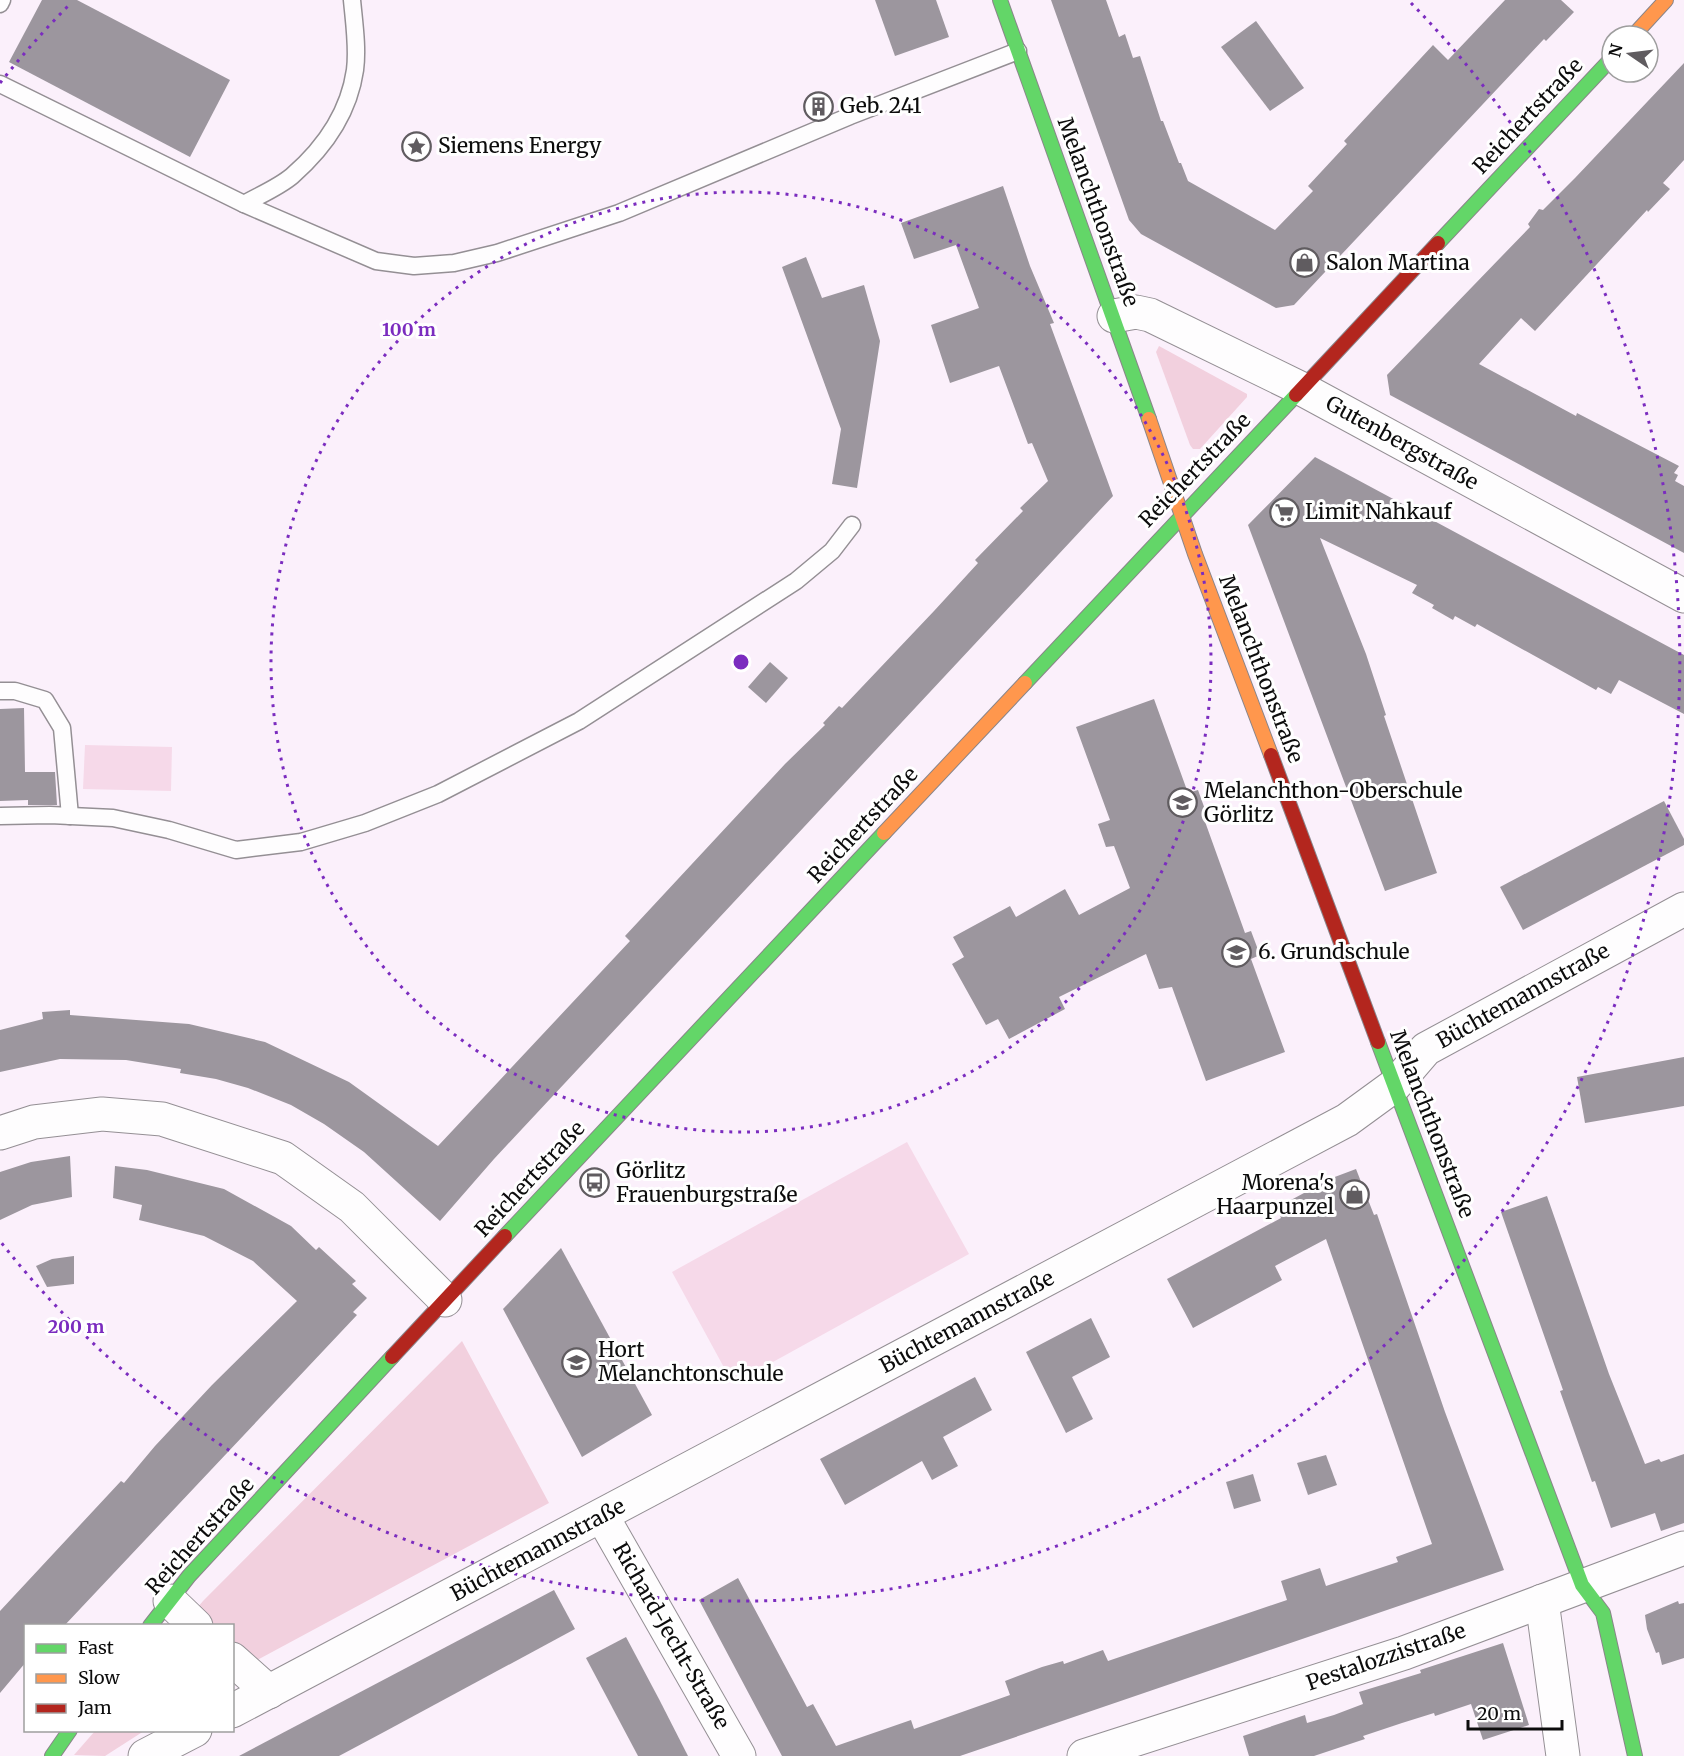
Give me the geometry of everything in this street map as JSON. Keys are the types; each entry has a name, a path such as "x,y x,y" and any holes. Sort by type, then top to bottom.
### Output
{"main road":[{"name":"Melanchthonstraße","path":"1000,0 1113,316 1181,515 1582,1585 1603,1613 1635,1756"},
{"path":"1643,24 1666,0"},
{"name":"Reichertstraße","path":"160,1613 189,1576 445,1300 1600,71"},
{"path":"52,1756 69,1732"}],"street":[{"name":"Gutenbergstraße","path":"1113,316 1136,312 1150,315 1302,389 1684,596"},
{"name":"Büchtemannstraße","path":"234,1710 1316,1138 1347,1120 1395,1085 1426,1049 1684,909"},
{"path":"0,1133 34,1122 102,1114 162,1119 283,1158 352,1207 445,1300"},
{"name":"Richard-Jecht-Straße","path":"602,1516 739,1756"},
{"name":"Pestalozzistraße","path":"1084,1756 1404,1653 1684,1548"},
{"path":"1542,1601 1563,1756"},
{"path":"160,1613 190,1624"},
{"path":"234,1661 269,1692"},
{"path":"145,1756 193,1732"}],"lane":[{"path":"244,204 291,177 320,147 344,110 355,69 352,0"},
{"path":"0,84 244,204 376,261 414,266 454,262 497,253 619,213 850,116 1018,51"},
{"path":"0,816 113,818 169,830 236,850 301,842 365,823 438,794 579,722 796,581 832,551 852,525"},
{"path":"0,691 15,691 45,700 62,728 70,816"}],"shaded area":[{"path":"1159,346 1247,394 1247,397 1200,449 1193,449 1190,445 1156,352"},
{"path":"85,745 172,747 171,791 83,789"},
{"path":"907,1142 969,1254 733,1384 672,1272"},
{"path":"462,1341 549,1503 234,1672 234,1624 184,1624 203,1601"},
{"path":"94,1732 142,1732 105,1756 74,1755"}],"building":[{"path":"42,0 77,0 230,80 190,157 9,62"},
{"path":"875,0 936,0 949,37 895,56"},
{"path":"1051,0 1106,0 1119,37 1125,34 1133,58 1140,56 1161,121 1163,121 1188,181 1275,230 1313,191 1308,186 1347,144 1344,141 1433,45 1448,60 1505,0 1561,0 1574,12 1546,41 1544,39 1294,305 1276,308 1141,234 1129,220"},
{"path":"1256,21 1304,88 1270,111 1221,47"},
{"path":"1684,63 1684,160 1663,183 1670,189 1648,212 1647,210 1535,331 1521,318 1479,364 1576,416 1577,413 1679,466 1674,473 1678,475 1675,481 1684,486 1684,553 1390,395 1387,375 1530,227 1528,224 1539,209 1543,210 1575,178"},
{"path":"1003,186 1030,266 1054,323 1050,324 1113,496 494,1159 440,1221 364,1152 324,1124 291,1105 248,1088 216,1079 180,1073 181,1069 126,1060 60,1059 0,1072 0,1030 43,1019 42,1012 70,1010 70,1015 189,1024 265,1042 349,1082 438,1146 630,941 625,936 785,764 825,725 823,723 839,706 842,708 934,611 978,563 975,560 1023,511 1020,508 1048,481 1032,443 1028,444 999,366 950,383 931,325 979,308 956,245 914,259 901,223"},
{"path":"806,257 822,298 864,285 880,341 857,488 832,484 841,429 782,267"},
{"path":"1315,457 1684,655 1684,714 1619,680 1611,694 1598,687 1596,690 1477,624 1475,627 1455,616 1453,620 1432,608 1434,605 1412,593 1417,585 1320,538 1366,654 1386,715 1384,716 1437,873 1385,891 1248,525"},
{"path":"770,662 788,678 766,703 748,687"},
{"path":"1154,699 1188,793 1198,790 1207,815 1203,816 1245,933 1251,931 1260,955 1251,959 1285,1052 1206,1081 1172,987 1159,989 1146,954 1059,997 1065,1009 1009,1039 998,1019 986,1025 952,964 964,957 953,937 1010,906 1016,917 1065,889 1079,915 1130,888 1114,846 1106,847 1098,824 1110,820 1076,727"},
{"path":"24,708 25,772 55,772 57,805 28,805 28,800 0,801 0,709"},
{"path":"1664,801 1684,839 1684,845 1523,930 1500,887"},
{"path":"1684,1057 1684,1106 1585,1123 1577,1077"},
{"path":"70,1156 72,1197 32,1205 0,1220 0,1172 31,1162"},
{"path":"115,1166 147,1170 224,1189 291,1226 316,1250 319,1247 356,1281 352,1284 367,1298 353,1312 357,1315 66,1624 24,1624 24,1664 0,1693 0,1611 121,1481 124,1483 212,1385 297,1301 253,1261 204,1236 139,1220 142,1205 113,1198"},
{"path":"1356,1169 1374,1215 1377,1214 1445,1412 1504,1570 960,1756 782,1756 699,1600 738,1578 807,1707 813,1704 836,1746 911,1720 914,1729 1010,1695 1005,1681 1042,1667 1063,1661 1064,1664 1103,1650 1108,1661 1287,1600 1281,1581 1320,1568 1326,1586 1398,1562 1396,1557 1432,1544 1326,1239 1275,1266 1282,1280 1193,1328 1167,1279 1281,1218 1276,1208 1332,1178"},
{"path":"1547,1196 1609,1374 1645,1464 1659,1459 1661,1462 1684,1454 1684,1523 1661,1531 1655,1513 1611,1528 1560,1391 1563,1390 1501,1212"},
{"name":"Hort Melanchtonschule","path":"561,1248 652,1415 582,1457 503,1309"},
{"path":"74,1256 74,1284 47,1287 36,1266 52,1259"},
{"path":"1091,1318 1110,1357 1072,1377 1093,1419 1066,1433 1026,1352"},
{"path":"975,1377 992,1410 943,1437 958,1466 932,1480 922,1461 845,1505 820,1459"},
{"path":"1326,1455 1337,1485 1308,1495 1297,1463"},
{"path":"1253,1474 1261,1501 1234,1509 1226,1482"},
{"path":"554,1590 575,1629 339,1756 239,1756"},
{"path":"1678,1601 1679,1604 1684,1603 1684,1658 1662,1665 1659,1652 1656,1653 1647,1629 1645,1615"},
{"path":"626,1637 688,1756 638,1756 586,1658"},
{"path":"1503,1643 1529,1725 1483,1740 1471,1704 1435,1716 1434,1713 1402,1723 1363,1736 1365,1739 1314,1756 1249,1756 1243,1736 1305,1715 1307,1723 1334,1715 1363,1704 1359,1692 1421,1673 1420,1670"}],"traffic: fast":[{"path":"1000,0 1149,419"},
{"path":"1438,243 1600,71"},
{"path":"1025,683 1296,395"},
{"path":"505,1236 884,833"},
{"path":"1378,1042 1582,1585 1603,1613 1635,1756"},
{"path":"152,1624 189,1576 392,1357"},
{"path":"52,1756 69,1732"}],"traffic: slow":[{"path":"1644,24 1666,0"},
{"path":"1149,419 1195,554 1271,755"},
{"path":"884,833 1025,683"}],"traffic: jam":[{"path":"1296,395 1438,243"},
{"path":"1271,755 1378,1042"},
{"path":"392,1357 505,1236"}],"place":[{"name":"Geb. 241","path":"819,106"},
{"name":"Siemens Energy","path":"417,146"},
{"name":"Salon Martina","path":"1305,263"},
{"name":"Limit Nahkauf","path":"1284,512"},
{"name":"Melanchthon-Oberschule Görlitz","path":"1183,803"},
{"name":"6. Grundschule","path":"1237,952"},
{"name":"Görlitz Frauenburgstraße","path":"595,1183"},
{"name":"Morena's Haarpunzel","path":"1355,1195"},
{"name":"Hort Melanchtonschule","path":"577,1362"}]}
